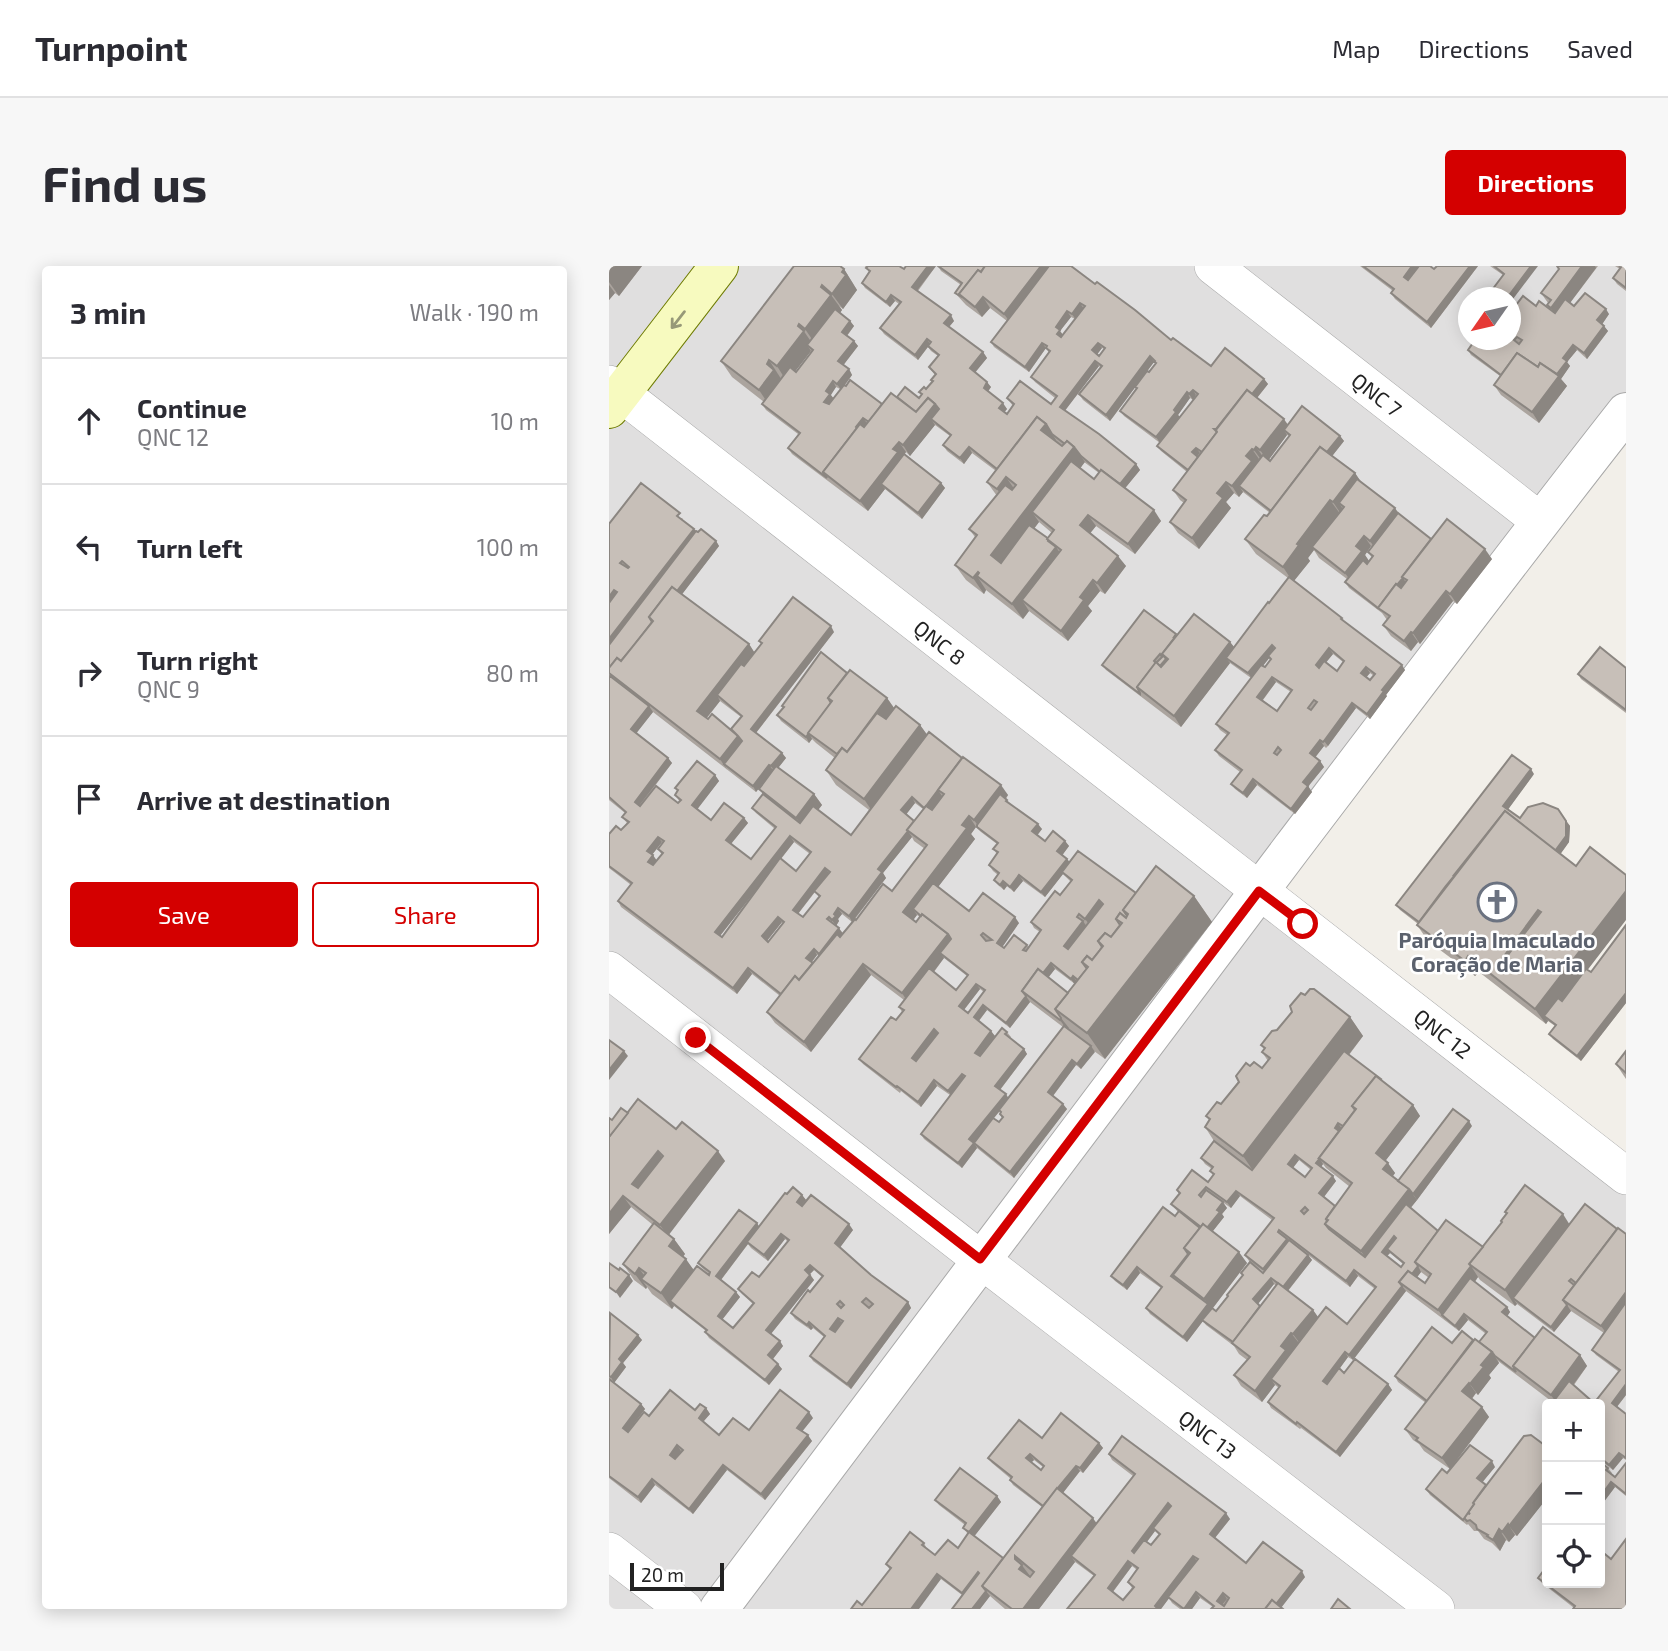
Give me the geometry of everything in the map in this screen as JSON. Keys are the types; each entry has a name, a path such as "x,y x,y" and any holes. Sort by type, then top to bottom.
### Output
{"main road":[{"path":"613,396 719,266"}],"street":[{"name":"QNC 7","path":"1213,266 1540,521"},
{"name":"QNC 8","path":"613,396 1259,891"},
{"path":"719,1609 980,1259 1540,521 1626,412"},
{"name":"QNC 12","path":"1259,891 1626,1176"},
{"name":"QNC 13","path":"609,970 1436,1609"},
{"path":"609,1551 684,1609"}],"shaded area":[{"path":"609,266 697,266 609,382"},
{"path":"733,266 1626,266 1626,415 1260,890 1626,1178 1626,1609 609,1609 609,425"}],"building":[{"path":"794,266 840,266 846,275 832,294 822,285 831,295 805,329 799,324 804,331 777,366 769,360 767,364 774,370 759,390 721,361"},
{"path":"899,266 904,269 906,266 928,266 912,287 951,315 944,323 983,352 970,368 987,382 984,388 1003,403 999,408 1007,414 1014,404 1007,398 1020,381 1051,404 1057,396 1031,377 1050,351 1047,346 1042,343 1025,367 991,342 1049,266 1071,266 1095,284 1097,282 1171,340 1173,338 1211,366 1225,348 1264,379 1252,394 1247,390 1214,429 1217,432 1202,452 1196,448 1192,452 1198,457 1188,470 1157,446 1198,394 1193,390 1189,394 1187,392 1174,410 1176,412 1156,437 1120,411 1155,361 1150,356 1106,415 1079,394 1102,366 1095,361 1060,407 1136,464 1120,484 1101,470 1100,472 1067,441 1065,444 1052,434 1046,424 1037,417 997,469 969,447 960,458 943,445 951,435 931,419 939,409 928,398 916,412 897,397 905,387 919,398 922,394 919,392 933,381 931,380 936,374 929,367 939,355 928,346 931,342 927,339 915,355 880,328 901,302 891,295 886,302 862,283 870,271 866,268","holes":["1080,303 1085,306 1061,337 1057,334 1060,330 1056,327 1067,311 1072,314","1098,343 1105,348 1099,356 1092,350"]},
{"path":"938,266 985,266 981,272 978,270 960,296 955,293 962,283"},
{"path":"985,266 1041,266 1004,314 983,297 975,307 959,294 978,270 981,272"},
{"path":"1363,266 1412,266 1404,277 1408,280 1419,266 1430,266 1434,269 1437,266 1470,266 1427,322 1391,293 1394,289"},
{"path":"1494,266 1531,266 1515,287 1494,287 1504,274"},
{"path":"1557,266 1582,266 1551,308 1547,305 1551,300 1541,293 1559,269"},
{"path":"1619,266 1626,266 1626,288 1613,278 1621,267"},
{"path":"1585,293 1606,309 1597,320 1604,326 1584,353 1573,345 1563,358 1567,361 1557,374 1540,363 1538,367 1517,353 1501,375 1468,350 1521,350 1523,296 1536,306 1539,301 1555,313 1565,299 1574,306"},
{"path":"835,309 850,321 842,332 854,341 838,361 849,369 837,384 833,381 826,391 830,394 824,402 829,404 850,380 882,404 869,422 863,418 856,427 823,472 827,478 788,448 800,433 762,404 790,367 796,372 813,350 807,345"},
{"path":"1517,353 1538,367 1540,363 1559,376 1532,412 1494,385"},
{"path":"1247,390 1284,419 1260,450 1256,447 1246,456 1252,461 1232,486 1226,482 1217,493 1223,498 1192,538 1170,522 1186,500 1173,490"},
{"path":"891,393 916,412 928,398 935,404 903,445 899,442 893,449 898,452 860,501 823,472 860,424 864,427"},
{"path":"1302,406 1340,436 1327,452 1320,447 1271,511 1239,486 1263,455 1270,461 1290,435 1284,430"},
{"path":"1037,417 1046,424 1041,430 1062,446 1067,441 1074,447 991,555 1001,563 1029,525 1056,547 1012,604 977,576 978,572 973,578 955,565 977,535 969,529 1005,485 1012,490 1016,485 1006,477 997,489 987,482"},
{"path":"1320,447 1355,473 1333,502 1330,500 1283,567 1245,539 1264,515 1267,516"},
{"path":"904,454 941,483 918,513 881,484"},
{"path":"1071,461 1094,479 1101,470 1154,510 1128,544 1088,515 1080,525 1118,556 1097,583 1093,580 1080,597 1084,600 1061,631 1022,600 1061,550 1047,539 1054,530 1032,512"},
{"path":"1357,479 1395,508 1370,541 1364,536 1356,546 1362,551 1345,573 1312,547 1344,507 1339,503"},
{"path":"641,483 680,513 677,516 694,529 609,639 609,603 617,592 614,590 609,597 609,524"},
{"path":"1398,513 1431,539 1378,608 1345,582 1363,560 1367,564 1373,556 1368,552"},
{"path":"1447,519 1485,549 1450,594 1446,591 1404,641 1383,625 1390,616 1378,608 1396,584 1401,588 1407,580 1402,577"},
{"path":"701,529 716,541 677,591 672,587 649,617 652,622 632,648 621,661 617,658 609,668 609,645 696,531"},
{"path":"1289,577 1402,665 1367,714 1352,703 1324,741 1320,740 1310,753 1320,761 1303,782 1308,786 1291,809 1253,779 1243,793 1231,784 1242,770 1215,750 1229,733 1216,724 1261,665 1265,667 1271,659 1268,656 1275,648 1272,645 1248,673 1226,658","holes":["1329,648 1344,661 1337,671 1324,661 1319,668 1316,665","1366,667 1375,674 1370,680 1361,673","1272,677 1292,690 1277,711 1257,697","1314,700 1317,702 1311,710 1308,708"]},
{"path":"672,587 749,644 697,711 708,719 712,714 738,736 720,759 609,673 609,668 617,658 621,661 653,621 649,617"},
{"path":"793,597 831,626 751,729 782,753 753,786 724,764 742,741 731,729 742,716 717,695 741,664 744,666 762,643 759,641"},
{"path":"1144,610 1176,634 1162,654 1166,659 1160,666 1156,663 1137,687 1140,694 1102,665"},
{"path":"1194,614 1230,642 1174,716 1137,687 1156,662 1161,667 1168,659 1162,654"},
{"path":"1600,647 1626,668 1626,710 1578,674"},
{"path":"821,652 847,673 828,698 831,703 806,737 777,715"},
{"path":"850,670 887,698 847,752 842,748 837,754 808,733 832,701 828,698"},
{"path":"610,676 649,706 631,729 668,758 635,802 640,806 656,786 678,803 681,800 675,795 678,790 675,788 697,761 715,775 692,805 711,820 724,803 744,818 726,840 751,859 776,827 752,808 763,794 800,823 813,806 851,835 929,732 962,758 924,808 912,797 901,810 914,821 908,831 878,869 882,872 849,916 838,908 832,920 829,917 827,919 839,928 819,954 814,949 806,958 813,963 799,980 795,976 781,994 748,968 733,988 618,901 632,883 609,866 609,834 616,826 621,830 629,822 622,817 626,812 609,797","holes":["790,836 811,852 796,871 780,858 722,937 715,932","658,837 664,841 658,849 663,853 653,865 648,862 653,855 647,851","825,868 830,872 814,891 820,896 803,917 793,910","778,917 784,922 768,942 762,936"]},
{"path":"896,706 920,725 864,799 826,770 842,748 847,752 877,713 886,719"},
{"path":"1512,755 1531,769 1503,806 1520,818 1528,807 1543,803 1558,809 1566,821 1566,836 1555,851 1505,811 1419,922 1396,905"},
{"path":"963,757 1001,785 974,820 969,816 962,825 967,828 903,912 916,922 922,914 948,934 902,993 863,964 804,1042 767,1012 795,976 799,980 837,934 840,937 856,920 883,884 892,891 927,845 907,830 926,806 932,810 944,794 938,790"},
{"path":"776,766 814,794 796,818 759,789"},
{"path":"1000,794 1038,824 1032,831 1045,841 1053,831 1065,841 1057,851 1067,859 1041,892 1019,875 1010,887 1003,881 1000,885 994,880 999,873 989,865 998,852 993,849 998,843 977,825"},
{"path":"1505,811 1576,866 1590,847 1626,875 1626,891 1535,1009 1468,956 1465,961 1417,925","holes":["1538,910 1541,912 1504,960 1502,959"]},
{"path":"1078,851 1136,893 1123,910 1126,918 1120,913 1116,919 1120,925 1111,937 1105,933 1098,941 1102,947 1100,950 1092,960 1087,956 1082,962 1087,969 1078,980 1073,976 1071,979 1051,963 1043,973 1038,969 1022,991 1026,996 1006,1023 983,1005 974,1017 991,1031 975,1053 980,1056 1002,1028 1007,1032 1005,1034 1024,1049 995,1086 1006,1094 969,1139 974,1143 958,1163 921,1134 965,1076 962,1074 948,1091 934,1080 918,1102 859,1059 891,1017 896,1020 904,1010 899,1007 929,968 956,990 968,975 940,953 951,939 948,934 913,909 933,883 969,911 983,893 1015,917 997,943 1004,948 1014,935 1027,945 1023,950 1026,951 1041,930 1031,922 1055,891 1060,895 1072,880 1062,872","holes":["1099,900 1103,904 1068,949 1064,946 1083,921 1077,917 1079,914 1085,919","983,933 992,940 986,941 981,935","976,984 985,990 968,1013 959,1006","934,1029 938,1033 916,1061 912,1058"]},
{"path":"1156,866 1194,896 1087,1033 1055,1009 1088,967 1082,962 1087,956 1092,960 1103,946 1098,941 1105,933 1111,937 1122,923 1116,919 1120,913 1126,918 1128,914 1123,910"},
{"path":"1626,925 1626,993 1577,1056 1549,1034 1556,1025 1544,1016 1558,998 1562,1001 1586,969 1591,972"},
{"path":"1038,969 1068,993 1055,1009 1060,1020 1022,991"},
{"path":"1310,989 1314,989 1350,1017 1243,1156 1205,1127 1210,1119 1206,1116 1217,1102 1221,1104 1239,1082 1236,1076 1246,1063 1250,1066 1254,1062 1262,1068 1270,1058 1262,1052 1265,1048 1261,1045 1292,1012 1290,1006 1301,993 1305,995"},
{"path":"1064,1026 1091,1046 1077,1064 1072,1060 1048,1092 1063,1104 1010,1172 974,1143 993,1118 999,1122 1003,1117 999,1110"},
{"path":"609,1040 624,1051 609,1070"},
{"path":"1344,1051 1381,1079 1376,1076 1352,1106 1355,1110 1343,1126 1338,1123 1335,1128 1339,1131 1316,1163 1333,1176 1319,1193 1335,1206 1325,1224 1365,1257 1406,1204 1438,1231 1415,1262 1418,1266 1412,1274 1408,1271 1399,1282 1402,1286 1349,1355 1345,1352 1323,1381 1327,1384 1339,1368 1344,1373 1355,1359 1388,1384 1336,1452 1268,1402 1280,1386 1271,1379 1326,1307 1347,1324 1376,1287 1354,1270 1346,1281 1279,1230 1287,1239 1263,1269 1245,1255 1274,1218 1236,1191 1227,1202 1206,1187 1199,1195 1201,1197 1206,1190 1223,1202 1217,1210 1220,1212 1207,1228 1203,1224 1201,1227 1171,1204 1180,1193 1177,1190 1192,1170 1208,1182 1214,1174 1210,1171 1213,1167 1201,1158 1214,1141 1252,1170","holes":["1295,1155 1312,1168 1305,1177 1288,1164","1394,1236 1396,1238 1387,1249 1404,1263 1401,1267 1382,1252"]},
{"path":"1626,1051 1626,1073 1616,1064"},
{"path":"1376,1076 1413,1105 1376,1153 1388,1163 1383,1169 1409,1189 1361,1251 1325,1224 1352,1183 1319,1158 1356,1109 1352,1106"},
{"path":"638,1099 676,1129 682,1122 718,1151 660,1225 623,1196 609,1214 609,1137","holes":["658,1151 663,1156 638,1188 632,1184"]},
{"path":"621,1108 628,1113 609,1137 609,1118 612,1120"},
{"path":"1453,1109 1469,1121 1413,1194 1398,1181"},
{"path":"1525,1185 1563,1214 1505,1290 1469,1264 1502,1222 1507,1213 1505,1212"},
{"path":"793,1187 802,1195 797,1202 802,1206 811,1195 849,1224 835,1243 871,1275 908,1302 847,1384 810,1356 825,1336 809,1322 807,1325 791,1313 808,1290 810,1292 823,1276 810,1265 805,1270 810,1275 766,1330 780,1341 768,1355 778,1364 765,1380 670,1301 697,1266 709,1275 710,1272 698,1263 739,1210 757,1223 716,1276 736,1292 718,1316 733,1328 754,1303 738,1289 752,1272 759,1277 789,1240 781,1234 764,1255 747,1242 785,1193","holes":["866,1298 873,1304 869,1308 862,1302","838,1318 843,1321 835,1332 830,1329"]},
{"path":"1585,1204 1617,1229 1576,1283 1563,1300 1567,1305 1551,1327 1513,1298"},
{"path":"1163,1207 1175,1216 1179,1211 1200,1228 1184,1248 1188,1254 1171,1276 1208,1304 1183,1337 1146,1308 1162,1287 1137,1267 1123,1285 1111,1276"},
{"path":"1446,1220 1483,1247 1438,1310 1399,1282 1408,1271 1425,1283 1431,1274 1415,1262"},
{"path":"654,1223 674,1239 669,1246 686,1259 661,1293 641,1279 646,1273 639,1268 635,1274 623,1264"},
{"path":"1203,1224 1239,1252 1204,1299 1173,1275 1190,1253 1184,1248"},
{"path":"1618,1228 1626,1234 1626,1292 1601,1326 1563,1300"},
{"path":"1289,1240 1308,1255 1283,1287 1271,1278 1253,1299 1260,1306 1233,1342 1202,1320 1212,1308 1216,1311 1250,1262 1263,1273"},
{"path":"609,1263 629,1275 616,1292 609,1287"},
{"path":"1470,1278 1507,1307 1502,1312 1535,1338 1513,1366 1516,1372 1479,1342 1487,1332 1464,1314 1455,1326 1442,1315"},
{"path":"1278,1283 1313,1310 1281,1346 1286,1350 1255,1391 1234,1375 1250,1357 1232,1343"},
{"path":"1626,1302 1626,1384 1612,1403 1626,1414 1626,1458 1619,1453 1609,1465 1605,1462 1605,1399 1597,1399 1620,1370 1592,1350"},
{"path":"610,1313 638,1335 619,1359 622,1362 611,1377 609,1376"},
{"path":"1432,1327 1452,1343 1462,1331 1473,1340 1427,1401 1395,1376"},
{"path":"1543,1327 1580,1355 1551,1395 1513,1366"},
{"path":"1475,1339 1492,1352 1481,1365 1484,1367 1462,1391 1482,1407 1442,1458 1405,1429"},
{"path":"609,1379 641,1404 623,1428 628,1432 644,1412 649,1416 670,1390 695,1410 700,1404 706,1408 699,1418 719,1435 733,1418 749,1430 780,1390 809,1412 797,1428 808,1435 761,1494 723,1465 689,1509 652,1479 638,1497 609,1476","holes":["677,1445 683,1450 675,1459 670,1455"]},
{"path":"1569,1381 1589,1399 1555,1399"},
{"path":"1061,1413 1099,1443 1080,1468 1076,1466 1043,1506 1010,1480 1012,1477 988,1458 1019,1420 1042,1438","holes":["1030,1454 1044,1466 1041,1470 1026,1458"]},
{"path":"1531,1435 1542,1443 1542,1483 1509,1526 1508,1524 1502,1532 1499,1529 1493,1540 1464,1518 1467,1513 1470,1514 1468,1512 1473,1503 1524,1436"},
{"path":"1122,1436 1226,1513 1210,1534 1246,1563 1263,1542 1302,1571 1276,1604 1272,1600 1265,1609 1211,1609 1214,1606 1196,1592 1184,1609 1168,1597 1198,1559 1193,1556 1155,1606 1158,1609 1067,1609 1095,1575 1071,1556 1135,1474 1109,1454","holes":["1168,1503 1171,1506 1153,1528 1160,1534 1151,1545 1144,1540 1134,1553 1132,1551","1128,1561 1138,1568 1128,1582 1134,1587 1123,1600 1108,1588","1223,1593 1229,1598 1224,1606 1217,1601"]},
{"path":"1470,1445 1492,1461 1477,1478 1486,1485 1463,1520 1426,1489 1442,1469 1447,1473"},
{"path":"1626,1463 1626,1494 1611,1482 1605,1490 1605,1466 1615,1477"},
{"path":"960,1468 997,1496 969,1532 963,1528 966,1523 935,1500"},
{"path":"1057,1488 1093,1518 1023,1609 1012,1609 982,1586","holes":["1015,1556 1034,1572 1030,1577 1019,1569 1022,1565"]},
{"path":"910,1532 935,1555 948,1540 958,1548 969,1532 1003,1558 982,1586 986,1591 972,1609 952,1609 978,1572 962,1593 937,1574 911,1609 851,1609 857,1601 862,1605 891,1568 886,1564"},
{"path":"1626,1539 1626,1609 1573,1609 1575,1606 1551,1588 1605,1588 1605,1554 1611,1559"},
{"path":"1338,1599 1350,1609 1331,1609"},
{"path":"1272,1600 1283,1609 1265,1609"}],"place":[{"name":"Paróquia Imaculado Coração de Maria","path":"1497,902"}],"route":[{"path":"696,1038 980,1259 1259,891 1303,924"}]}
